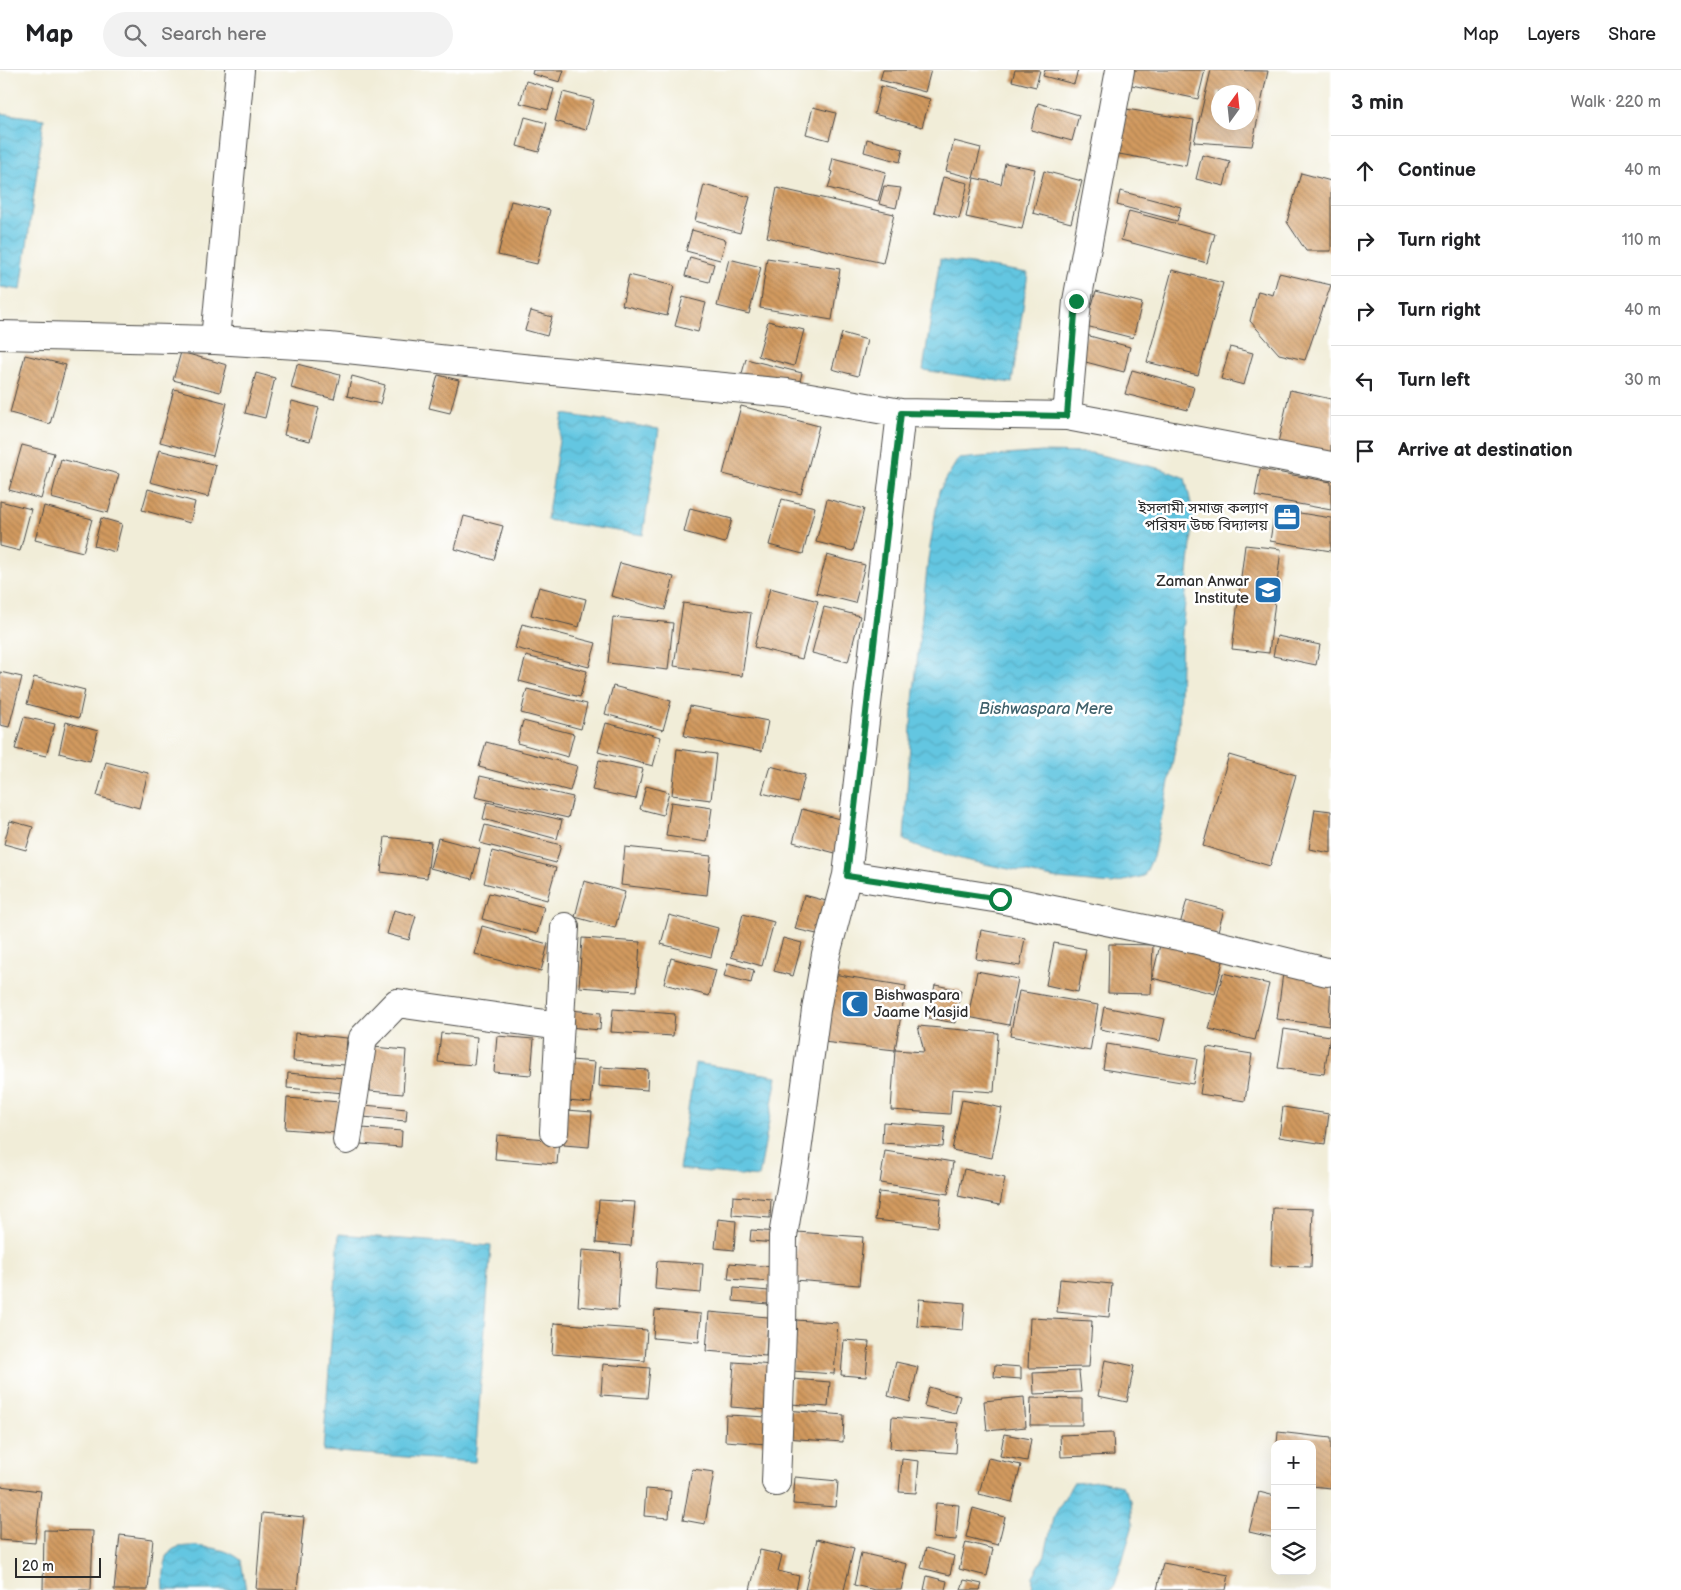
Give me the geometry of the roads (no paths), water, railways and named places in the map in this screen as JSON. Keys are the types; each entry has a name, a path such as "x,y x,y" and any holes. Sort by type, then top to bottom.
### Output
{"street":[{"path":"215,340 240,70"},
{"path":"1067,416 1076,301 1120,70"},
{"path":"0,335 215,340 329,346 532,369 787,393 901,413 1067,416 1331,466"},
{"path":"776,1482 783,1236 796,1159 816,1010 826,954 847,876 901,413"},
{"path":"847,876 1019,903 1330,966"},
{"path":"554,1132 565,927"},
{"path":"347,1140 363,1038 397,1002 560,1026"}],"water":[{"path":"0,113 44,119 21,290 0,287"},
{"path":"940,259 1028,273 1012,383 923,370"},
{"path":"563,414 659,429 643,535 547,520"},
{"name":"Bishwaspara Mere","path":"1042,452 1091,453 1162,469 1185,478 1194,516 1182,632 1179,727 1153,857 1144,876 1112,884 1057,879 965,860 921,848 904,840 912,710 928,559 939,491 958,459"},
{"path":"695,1063 777,1076 759,1177 679,1169"},
{"path":"339,1234 491,1246 475,1462 323,1451"},
{"path":"1099,1481 1122,1486 1131,1500 1133,1525 1115,1585 1111,1590 1032,1590 1033,1576 1045,1555 1053,1518 1073,1483"},
{"path":"194,1546 224,1551 241,1560 246,1590 164,1590 165,1568 170,1552 178,1547"}],"place":[{"name":"ইসলামী সমাজ কল্যাণ পরিষদ উচ্চ বিদ্যালয়","path":"1287,517"},
{"name":"Zaman Anwar Institute","path":"1268,590"},
{"name":"Bishwaspara Jaame Masjid","path":"855,1004"}]}
